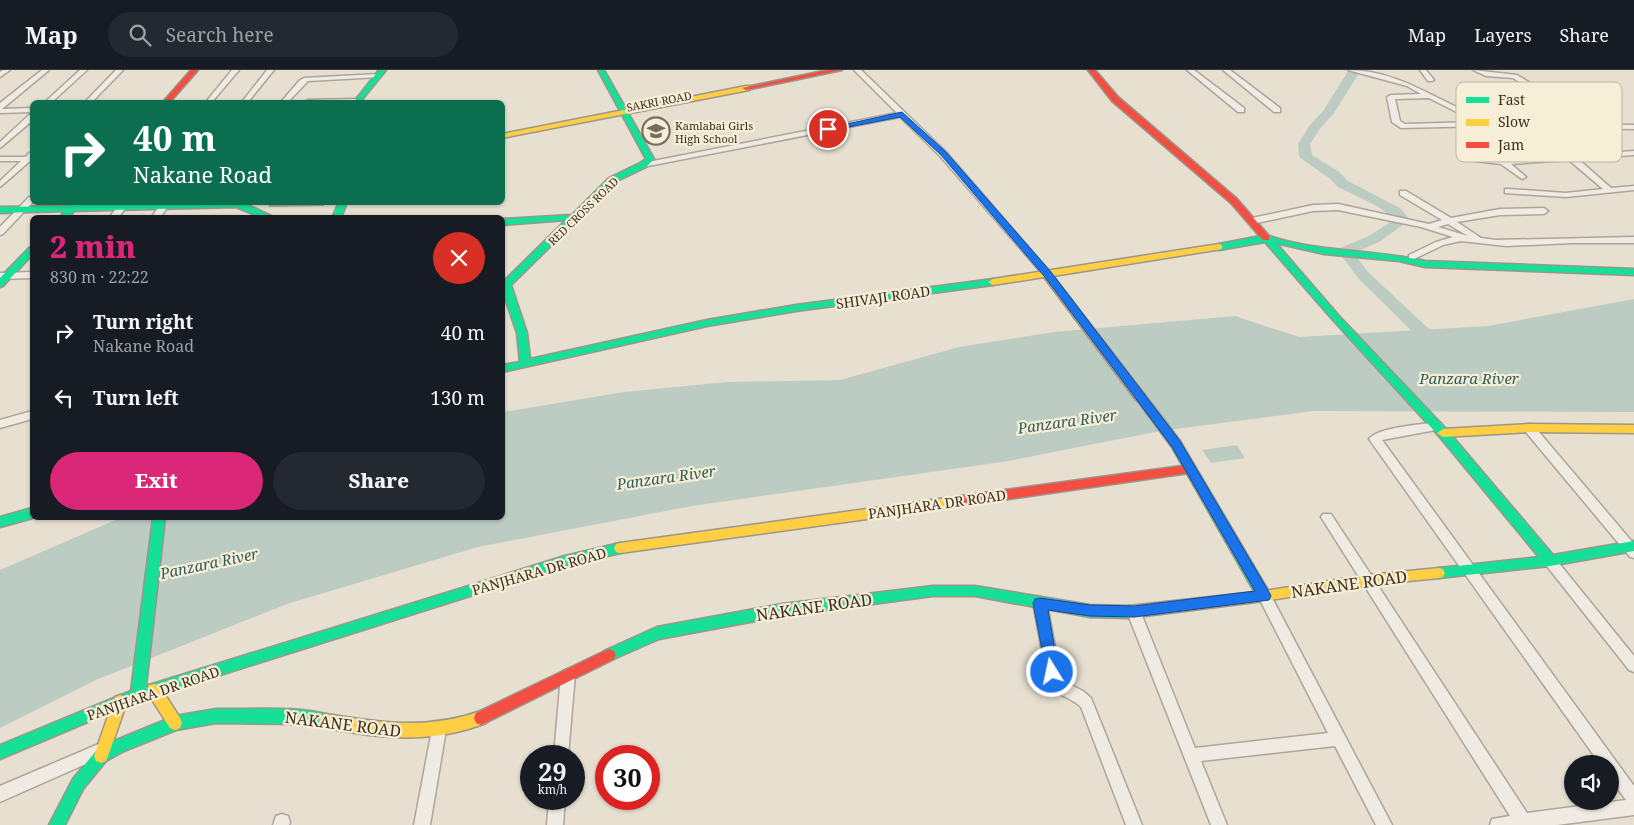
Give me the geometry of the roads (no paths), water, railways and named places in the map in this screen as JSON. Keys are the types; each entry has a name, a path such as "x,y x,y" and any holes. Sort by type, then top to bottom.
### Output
{"street":[{"path":"0,76 7,70"},
{"path":"0,109 46,70"},
{"path":"50,100 84,70"},
{"path":"90,100 120,70"},
{"path":"168,100 195,70"},
{"path":"211,100 236,70"},
{"path":"247,100 271,70"},
{"path":"601,70 649,158 642,165"},
{"name":"SAKRI ROAD","path":"505,131 623,110 815,70"},
{"path":"505,135 623,110 839,70"},
{"path":"857,70 943,154 1050,278 1176,444 1264,596 1384,825"},
{"path":"1091,70 1115,99 1221,188 1252,221 1336,318 1436,425 1550,561 1634,666"},
{"path":"1190,70 1241,110"},
{"path":"1226,70 1277,110"},
{"path":"1351,70 1397,81 1456,109"},
{"path":"1423,70 1430,80"},
{"path":"1476,70 1486,74 1515,76 1525,82"},
{"path":"360,100 381,73"},
{"path":"288,100 301,82 306,79 381,73"},
{"path":"1431,96 1391,97 1396,122 1404,126 1456,123"},
{"path":"0,109 30,110"},
{"path":"642,165 902,114"},
{"path":"0,146 30,119"},
{"path":"0,160 30,157"},
{"path":"0,185 30,158"},
{"path":"1504,162 1522,177"},
{"path":"1575,162 1609,190"},
{"name":"RED CROSS ROAD","path":"505,282 577,217 612,180 642,165"},
{"path":"1508,190 1566,195 1634,188"},
{"path":"1404,193 1481,241"},
{"path":"0,232 30,201"},
{"path":"66,215 74,205"},
{"path":"0,210 74,205 124,205"},
{"path":"116,215 124,205"},
{"path":"242,205 261,215"},
{"path":"1252,221 1313,208 1332,206 1426,226 1481,241 1510,243 1542,240 1634,240"},
{"path":"1426,226 1494,212 1544,211"},
{"path":"505,222 577,217"},
{"path":"1266,239 1324,251 1398,258 1425,264 1634,272"},
{"name":"SHIVAJI ROAD","path":"505,368 707,323 796,308 1050,278 1266,239"},
{"path":"1412,257 1444,242 1468,239"},
{"path":"3,278 30,252"},
{"path":"1398,258 1634,265"},
{"path":"3,278 30,275"},
{"name":"RED CROSS ROAD","path":"505,286 522,334 525,363"},
{"path":"0,424 30,416"},
{"path":"1602,755 1375,439 1381,435 1436,425 1634,429"},
{"path":"1529,428 1632,548"},
{"name":"PANJHARA DR ROAD","path":"0,752 138,695 565,561 615,549 1189,469"},
{"path":"0,522 30,514"},
{"path":"1327,517 1524,823"},
{"path":"138,695 159,520"},
{"name":"NAKANE ROAD","path":"57,825 78,784 102,752 175,723 216,716 303,717 384,731 414,732 461,727 490,716 568,675 657,633 782,610 933,591 975,591 1090,610 1134,612 1264,596 1368,580 1550,561 1632,548"},
{"path":"1040,603 1055,683 1080,695 1086,703 1134,825"},
{"path":"1134,612 1219,825"},
{"path":"562,745 568,675"},
{"path":"154,690 175,723"},
{"path":"0,794 102,752 120,702"},
{"path":"422,825 439,730"},
{"path":"1192,755 1340,739"},
{"path":"1619,778 1634,798"},
{"path":"1498,825 1634,807"},
{"path":"555,825 556,810"}],"water":[{"name":"Panzara River","path":"1634,299 1634,412 1314,411 1160,431 1009,461 692,506 478,547 287,604 96,680 0,728 0,570 115,520 505,520 505,412 624,392 727,382 840,380 959,347 1054,332 1235,316 1299,337 1488,326"},
{"path":"1237,445 1245,458 1211,463 1202,450"}],"waterway":[{"path":"1355,70 1328,113 1314,128 1304,144 1306,157 1334,175 1343,184 1395,211 1403,220 1374,239 1345,251 1363,275 1438,347"}],"place":[{"name":"Kamlabai Girls High School","path":"656,131"}]}
